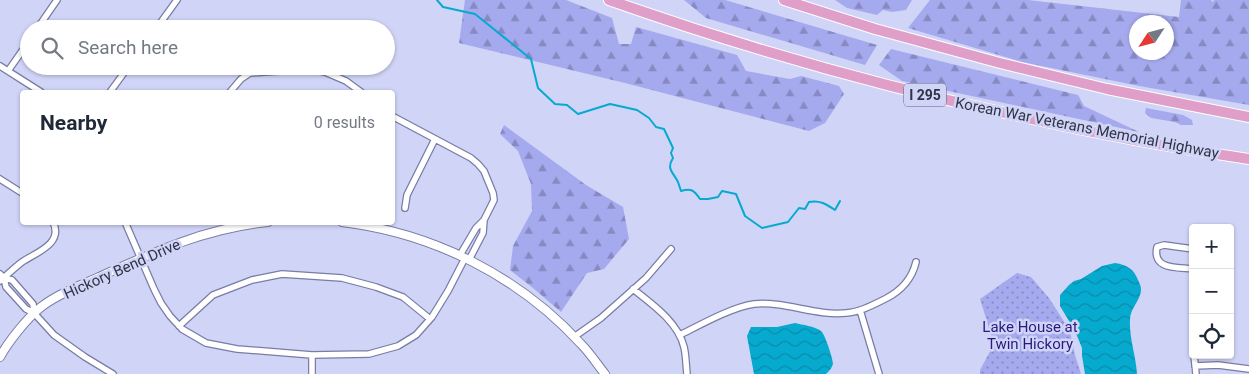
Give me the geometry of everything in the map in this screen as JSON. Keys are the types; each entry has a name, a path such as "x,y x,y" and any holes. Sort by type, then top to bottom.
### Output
{"highway":[{"name":"Korean War Veterans Memorial Highway","path":"610,0 701,32 793,60 915,93 1092,132 1249,159"},
{"path":"784,0 1000,63 1107,89 1249,118"},
{"path":"1222,111 1249,112"}],"street":[{"path":"43,20 57,0"},
{"path":"163,20 177,0"},
{"path":"8,71 20,54"},
{"path":"0,66 38,90"},
{"path":"111,90 122,75"},
{"path":"232,90 241,78 246,75"},
{"path":"332,75 346,81 359,90"},
{"path":"395,118 471,158 484,171 494,193 494,200 484,220 482,233 465,257"},
{"path":"405,208 406,195 435,139"},
{"path":"0,179 20,192"},
{"path":"126,225 161,303 179,326 206,343 237,349 312,355 369,354 398,346 416,335 430,320 448,291 465,257 476,228 484,220"},
{"path":"1,278 21,263 47,248 54,236 54,225"},
{"name":"Hickory Bend Drive","path":"0,357 15,335 34,313 70,290 176,243 244,225"},
{"path":"359,225 427,241 465,257 500,278 544,308 589,353 605,374"},
{"path":"1189,248 1164,245 1157,247 1156,255 1159,262 1166,266 1189,269"},
{"path":"574,337 601,318 646,278 671,249"},
{"path":"680,335 736,308 752,304 767,304 822,312 845,313 860,310 896,292 910,278 916,262"},
{"path":"179,326 213,294 252,280 282,274 342,278 376,287 403,297 430,320"},
{"path":"1,278 6,287 26,309 34,313 54,335 113,374"},
{"path":"1,278 12,280 18,286 33,304 34,313"},
{"path":"633,289 668,319 680,335 684,347 687,374"},
{"path":"860,310 879,374"},
{"path":"312,355 312,374"},
{"path":"1194,359 1196,374"},
{"path":"1195,366 1218,365 1249,369"}],"green space":[{"path":"465,0 566,0 612,18 619,44 631,44 636,27 737,55 746,71 790,79 801,76 839,86 844,94 825,123 809,131 625,83 459,43"},
{"path":"684,0 725,0 877,45 865,65 706,18"},
{"path":"835,0 912,0 906,10 892,12 883,10 877,15 847,8"},
{"path":"930,0 1028,0 1161,15 1129,15 1129,60 1174,60 1174,16 1179,17 1181,0 1211,0 1213,2 1214,0 1249,0 1249,105 1139,86 1022,62 908,28"},
{"path":"891,49 1078,95 1084,106 1139,132 902,81 879,65"},
{"path":"1146,108 1183,115 1192,120 1193,125 1181,125 1175,122 1151,118 1145,113"},
{"path":"504,125 586,185 623,207 629,239 604,269 587,273 561,312 510,270 513,246 532,211 531,184 518,151 500,134"},
{"name":"Lake House at Twin Hickory","path":"1017,273 1031,277 1049,298 1070,331 1081,374 980,374 980,370 994,344 980,299"}],"water":[{"path":"1115,263 1132,270 1141,288 1130,320 1137,374 1085,374 1082,348 1075,331 1060,306 1060,295 1074,281 1081,279 1102,266"},
{"path":"795,323 815,328 823,333 833,361 826,374 754,374 747,336 751,327 777,327"}],"waterway":[{"path":"437,0 443,7 475,14 531,59 538,88 555,104 567,105 578,114 610,104 637,110 649,118 656,127 664,129 673,148 670,168 681,191 692,190 700,199 718,197 722,191 736,194 745,216 762,228 788,222 799,208 805,209 809,202 823,203 835,210 840,201"}]}
